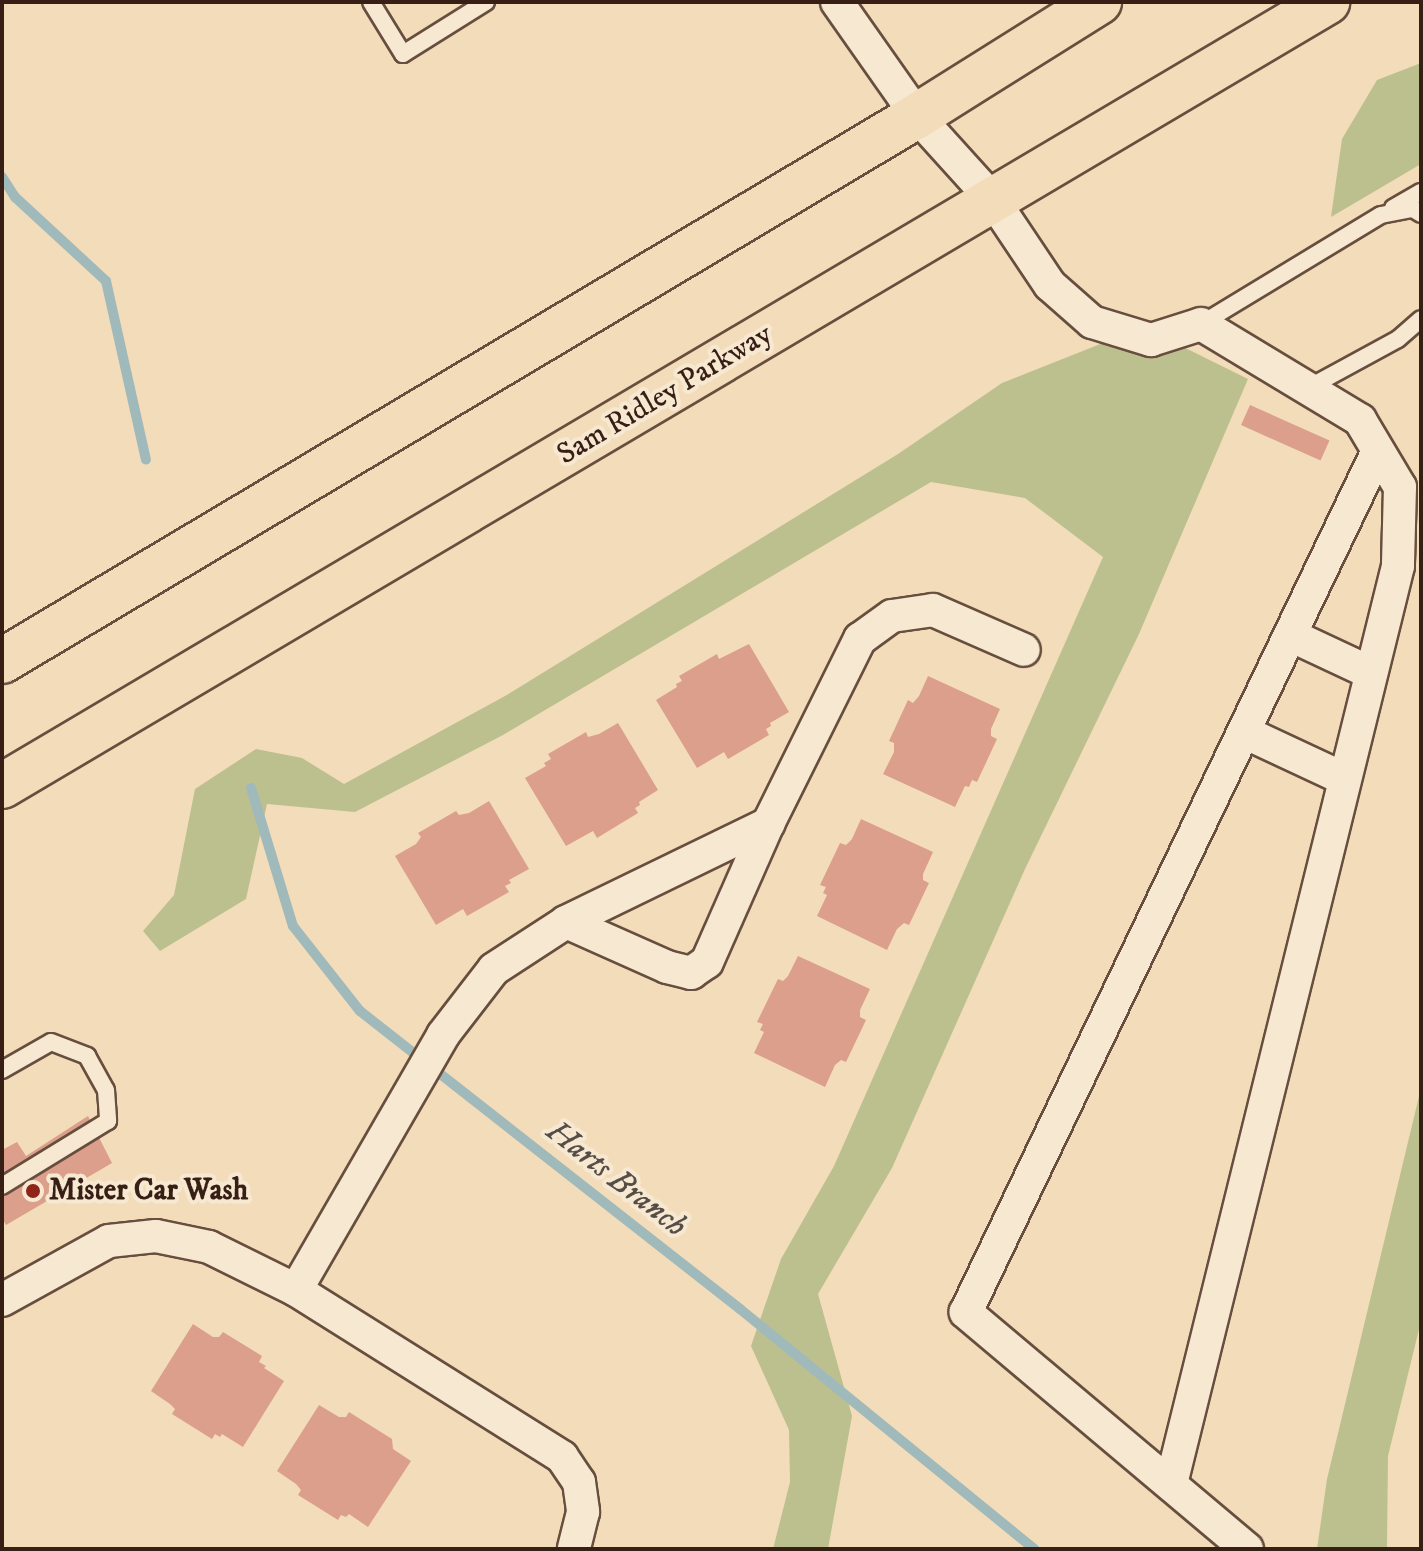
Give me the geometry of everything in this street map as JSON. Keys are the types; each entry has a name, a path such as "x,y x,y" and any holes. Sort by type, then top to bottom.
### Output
{"main road":[{"path":"2,661 917,116 1099,2"},
{"name":"Sam Ridley Parkway","path":"2,786 1327,2"},
{"path":"2,640 50,632"},
{"path":"2,694 20,682 50,632"}],"street":[{"path":"837,2 917,116 993,200 1050,285 1092,322 1151,340 1201,324 1360,420 1400,487 1398,566 1171,1484"},
{"path":"1247,1549 966,1312 1378,451"},
{"path":"566,922 667,967 691,973 707,962 768,824 860,639 892,616 933,610 1024,650"},
{"path":"1290,635 1371,673"},
{"path":"1244,732 1345,779"},
{"path":"296,1290 443,1035 494,969 566,922 768,824"},
{"path":"2,1300 109,1241 156,1236 209,1247 296,1290 562,1457 579,1482 583,1512 574,1549"}],"lane":[{"path":"371,2 403,54 486,2"},
{"path":"1201,324 1421,192"},
{"path":"1381,215 1413,209 1421,214"},
{"path":"1308,388 1346,364 1398,339 1421,319"},
{"path":"2,1070 51,1042 87,1056 106,1090 108,1121 2,1186"}],"green space":[{"path":"1421,63 1421,164 1331,217 1342,139 1377,80"},
{"path":"1143,327 1248,379 1139,634 1025,869 892,1168 818,1294 852,1416 828,1549 773,1549 790,1482 789,1430 751,1346 781,1259 834,1166 1103,557 1025,498 931,482 503,735 355,812 267,804 246,899 160,951 143,931 174,895 195,789 256,749 302,758 344,784 505,696 898,454 1002,383"},
{"path":"1421,1088 1421,1321 1388,1456 1387,1549 1317,1549 1327,1479"}],"building":[{"path":"1250,405 1329,440 1321,460 1241,425"},
{"path":"749,644 789,712 770,723 771,726 766,729 769,735 728,759 724,752 697,768 656,700 677,687 676,684 682,681 679,676 717,654 719,659"},
{"path":"928,676 1000,709 991,729 991,736 997,739 977,782 972,780 969,787 965,786 955,807 883,774 894,752 894,743 889,741 908,700 913,703 919,696"},
{"path":"618,723 658,790 639,802 640,805 635,808 638,813 597,838 593,831 566,846 525,778 546,766 544,763 551,759 548,754 586,732 588,737 599,734"},
{"path":"489,801 529,869 509,880 511,883 505,886 509,892 467,916 463,909 436,925 395,856 416,844 421,837 418,833 456,811 459,815 469,813"},
{"path":"861,819 933,852 923,874 923,880 929,883 909,925 904,923 897,929 887,950 817,916 827,895 823,893 826,887 820,885 840,843 846,845 852,839"},
{"path":"798,956 870,989 860,1010 860,1017 866,1020 846,1062 841,1060 835,1065 825,1087 754,1053 764,1032 760,1030 763,1024 757,1022 778,979 783,981 788,976"},
{"name":"Mister Car Wash","path":"88,1116 112,1163 6,1225 2,1218 2,1150 17,1142 26,1156"},
{"path":"193,1324 213,1337 219,1337 223,1332 262,1356 259,1362 266,1366 264,1368 284,1381 243,1447 222,1434 220,1437 215,1434 212,1439 172,1414 175,1409 151,1391"},
{"path":"319,1405 339,1417 346,1417 349,1412 392,1439 393,1449 411,1461 368,1527 349,1514 346,1517 341,1515 338,1520 298,1495 301,1490 296,1484 277,1471"}],"waterway":[{"name":"Harts Branch","path":"2,177 15,197 106,281 146,460"},
{"name":"Harts Branch","path":"251,788 293,926 360,1011 740,1309 1034,1549"}],"place":[{"name":"Mister Car Wash","path":"33,1191"}]}
